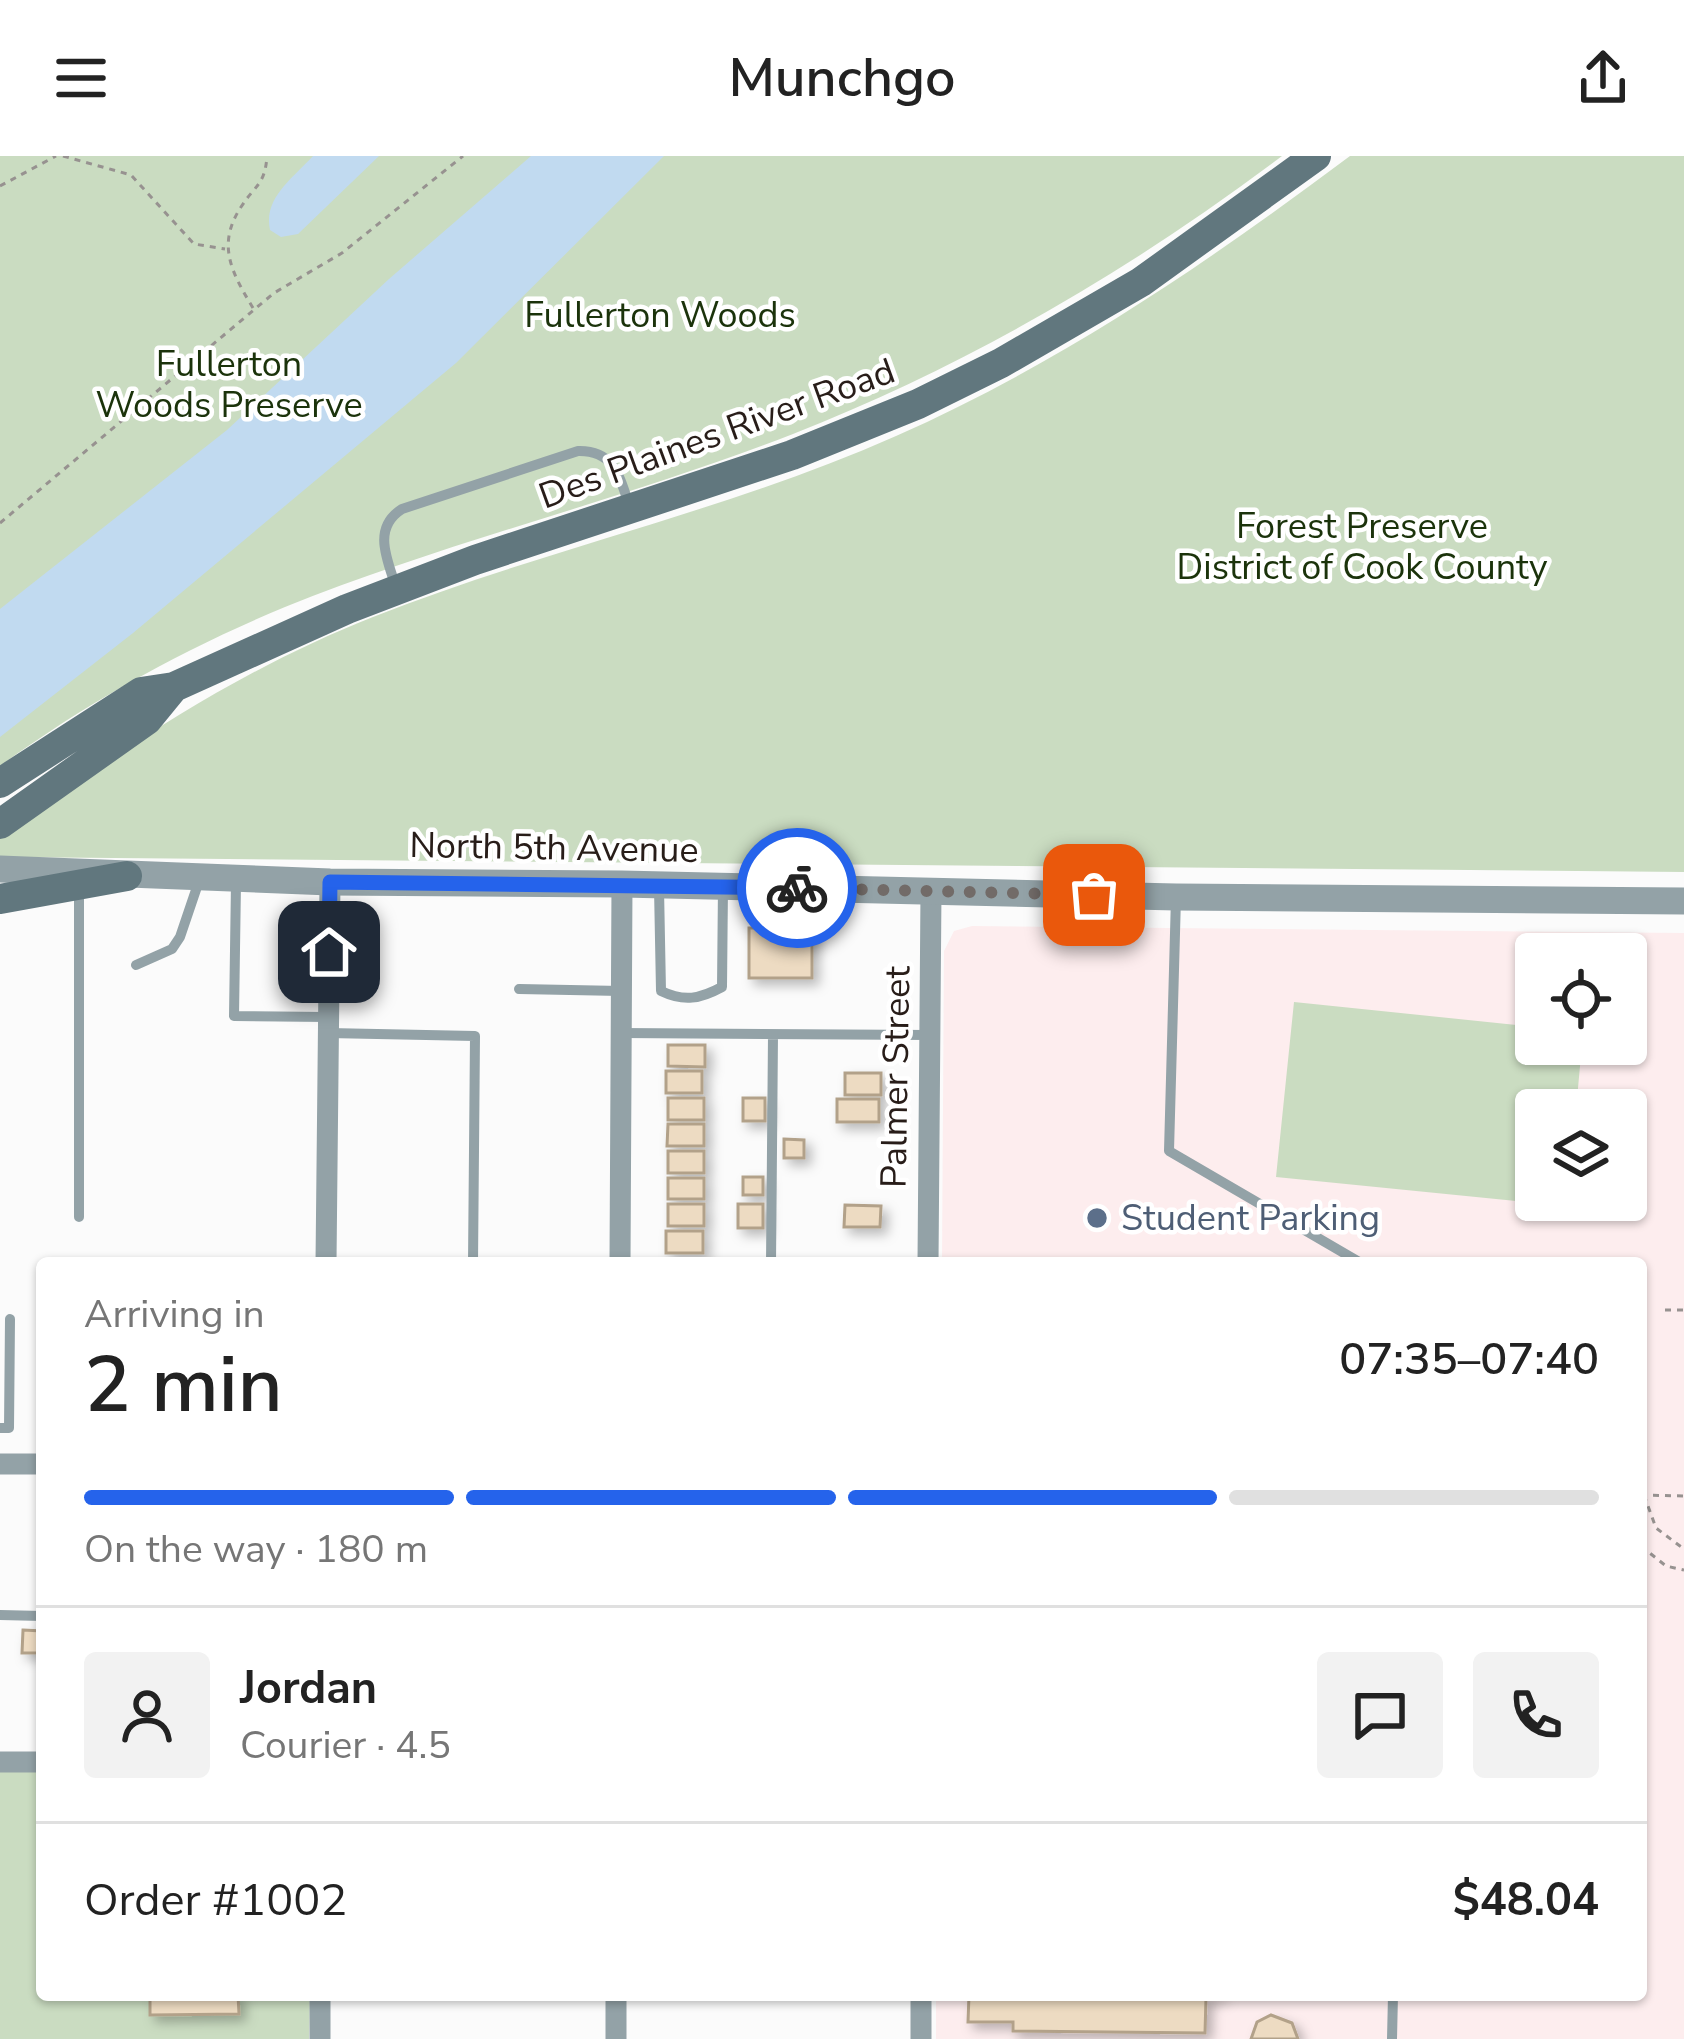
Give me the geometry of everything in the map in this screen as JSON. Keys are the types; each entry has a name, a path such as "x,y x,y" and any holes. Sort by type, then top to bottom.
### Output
{"main road":[{"name":"Des Plaines River Road","path":"0,783 141,692 174,687 475,560 851,433 1001,364 1141,282 1316,156"},
{"name":"Des Plaines River Road","path":"0,824 147,720 174,687"},
{"path":"0,899 79,879 127,876"}],"street":[{"path":"0,869 79,879"},
{"name":"North 5th Avenue","path":"127,876 1176,897 1684,901"},
{"path":"326,1257 330,882"},
{"path":"620,1257 622,884"},
{"name":"Palmer Street","path":"928,1257 931,892"},
{"path":"0,1464 36,1464"},
{"path":"0,1762 36,1762"},
{"path":"320,2001 320,2039"},
{"path":"616,2001 616,2039"},
{"path":"921,2001 921,2039"}],"lane":[{"path":"398,590 383,539 388,522 402,509 591,450 604,455 616,469 631,511"},
{"path":"136,964 172,949 200,878"},
{"path":"79,879 79,1217"},
{"path":"236,879 234,1016 475,1036 473,1257"},
{"path":"659,884 661,992 678,999 703,997 722,987 723,886"},
{"path":"1176,897 1169,1151 1351,1257"},
{"path":"519,989 621,991"},
{"path":"621,1033 930,1035"},
{"path":"771,1257 773,1035"},
{"path":"0,1428 9,1428 10,1318"},
{"path":"0,1615 36,1616"},
{"path":"1392,2039 1393,2001"}],"path":[{"path":"0,186 60,156 131,175 194,244 225,249"},
{"path":"254,309 232,274 225,249 238,210 266,177 267,156"},
{"path":"0,523 274,293 342,253 463,156"},
{"path":"1665,1310 1684,1310"},
{"path":"1647,1495 1684,1496"},
{"path":"1647,1505 1656,1528 1684,1549"},
{"path":"1647,1551 1666,1566 1684,1570"}],"shaded area":[{"path":"972,926 1684,933 1684,2039 936,2039 936,2001 1647,2001 1647,1257 942,1257 944,951 954,931"}],"green space":[{"name":"Fullerton Woods Preserve","path":"0,156 1282,156 1108,276 923,377 730,457 285,607 138,678 0,766"},
{"name":"Forest Preserve District of Cook County","path":"1350,156 1684,156 1684,872 0,857 0,838 44,805 179,715 273,662 438,593 767,486 896,436 1016,376 1131,309"},
{"path":"1294,1002 1515,1025 1515,1065 1580,1065 1578,1089 1515,1089 1515,1201 1276,1177"},
{"path":"0,1772 36,1772 36,2001 310,2001 309,2039 0,2039"}],"water":[{"path":"313,156 379,156 298,234 281,237 270,230 271,208 281,189"},
{"path":"531,156 664,156 456,363 133,633 0,737 0,609 227,430 389,279"}],"building":[{"path":"749,928 812,928 812,978 749,978"},
{"path":"668,1045 705,1045 705,1067 668,1066"},
{"path":"666,1071 702,1071 702,1093 666,1093"},
{"path":"845,1073 881,1073 881,1095 845,1095"},
{"path":"668,1098 704,1098 704,1120 668,1120"},
{"path":"743,1098 765,1098 765,1121 743,1121"},
{"path":"837,1099 879,1099 879,1122 837,1122"},
{"path":"668,1124 704,1124 704,1146 667,1146"},
{"path":"784,1139 804,1140 804,1158 784,1158"},
{"path":"668,1151 704,1151 704,1173 668,1173"},
{"path":"743,1177 763,1177 763,1195 743,1195"},
{"path":"668,1178 704,1178 704,1199 668,1199"},
{"path":"668,1204 704,1204 704,1226 668,1226"},
{"path":"738,1204 763,1204 763,1228 738,1228"},
{"path":"845,1205 881,1206 880,1227 844,1227"},
{"path":"666,1231 703,1231 703,1253 666,1253"},
{"path":"23,1630 36,1631 36,1653 22,1653"},
{"path":"150,2001 238,2001 239,2014 150,2015"},
{"path":"969,2001 1206,2001 1205,2033 1013,2031 1013,2022 968,2022"},
{"path":"1271,2015 1292,2023 1298,2039 1251,2039 1257,2022"}],"way so far":[{"path":"797,888 1094,895"}],"place":[{"name":"Student Parking","path":"1097,1218"}],"route":[{"path":"329,952 330,882 797,888"}],"park label":[{"name":"Fullerton Woods","path":"660,315"}]}
